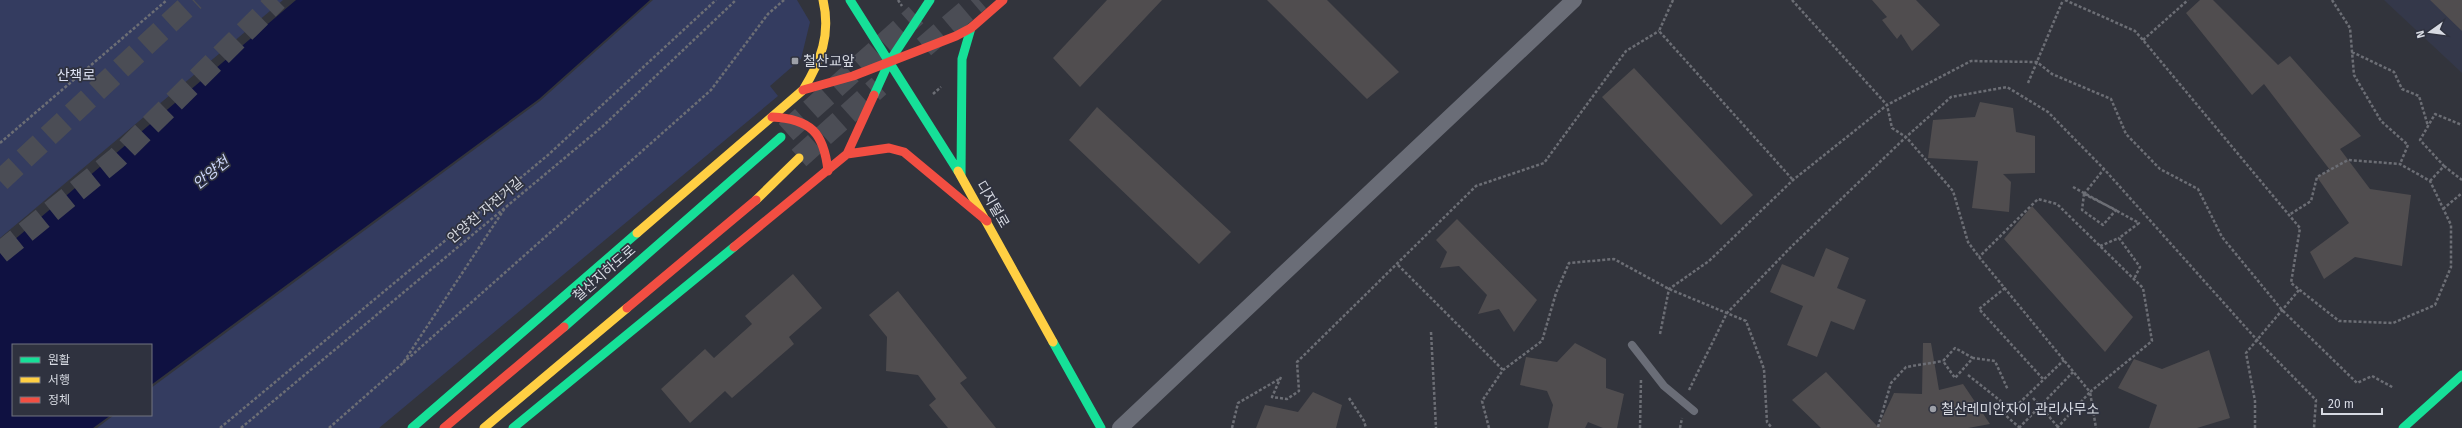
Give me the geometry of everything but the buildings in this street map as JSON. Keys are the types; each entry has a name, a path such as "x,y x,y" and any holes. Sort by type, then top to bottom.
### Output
{"main road":[{"path":"412,428 803,90 812,77 827,37 827,21 823,0"},
{"name":"디지털로","path":"850,0 961,176 1101,428"},
{"path":"513,428 847,154 889,62 930,0"},
{"path":"981,3 985,6 1000,3"},
{"path":"803,90 853,76 943,42 972,28 1000,3"},
{"path":"961,176 963,126 962,59 972,28"},
{"path":"772,117 791,117 804,121 817,135 827,152 828,171"},
{"name":"철산지하도로","path":"444,428 518,368 780,137"},
{"path":"847,154 889,148 904,152 987,221"},
{"path":"484,428 772,186 799,158"},
{"path":"2403,428 2462,374"}],"street":[{"path":"1120,428 1574,0"}],"lane":[{"path":"1632,344 1664,386 1694,410"}],"path":[{"path":"0,143 168,0"},
{"path":"220,428 548,155 716,0"},
{"name":"안양천 자전거길","path":"240,428 603,126 736,0"},
{"path":"329,428 711,90 768,14 784,0"},
{"path":"1232,428 1238,403 1281,377 1272,397 1287,399 1299,391 1297,362 1398,265 1476,186 1544,163 1626,51 1660,31 1673,0"},
{"path":"1792,0 1887,105 1892,128 1906,137 1953,191 1968,242 2090,392 2096,428"},
{"path":"2028,83 2064,0 2135,31 2143,40 2289,215 2300,228 2291,283 2339,321 2394,323 2435,305 2451,267 2451,226 2430,181 2400,164 2348,160 2317,177 2311,200 2289,215"},
{"path":"2143,40 2188,0"},
{"path":"2332,0 2350,28 2354,75 2381,121 2408,145 2400,164"},
{"path":"1660,31 1793,180"},
{"path":"2352,52 2394,72 2402,88 2419,96 2428,126"},
{"path":"1660,334 1670,289 1709,261 1793,180 1887,105 1971,61 2037,62 2052,74 2111,99 2126,134 2160,169 2198,189 2222,237 2282,310 2357,383 2372,376 2394,388"},
{"path":"1684,402 1727,313 1792,246 1906,137 1951,97 2007,87 2048,112 2104,170 2257,340 2316,400 2314,428"},
{"path":"2462,125 2435,114 2420,140 2444,166 2462,180"},
{"path":"2430,181 2444,166"},
{"path":"2104,170 2084,194 2082,210 2103,225 2116,210"},
{"path":"2073,187 2139,223 2119,238 2100,246"},
{"path":"2443,209 2462,193"},
{"path":"1980,257 2038,199 2057,204 2143,288 2152,341 2090,392 2057,427 2033,398"},
{"path":"403,363 506,206"},
{"path":"2119,238 2140,267 2134,279"},
{"path":"1489,428 1482,401 1503,370 1542,341 1556,293 1569,262 1614,259 1670,289 1746,321 1764,369 1767,422 1772,428"},
{"path":"1398,265 1503,370"},
{"path":"2005,288 1979,309 2044,380"},
{"path":"2255,428 2255,401 2246,353 2299,290"},
{"path":"1431,332 1436,428"},
{"path":"1878,427 1891,383 1906,367 1943,361 1955,348 1973,358 1995,361 2008,390"},
{"path":"1943,361 1955,378 1973,358"},
{"path":"2064,360 2012,410 2004,414 2019,428 2073,372"},
{"path":"1640,428 1641,371"},
{"path":"1968,375 2012,410"},
{"path":"1349,398 1364,421 1366,428"}],"shaded area":[{"path":"2384,0 2462,0 2462,73"}],"green space":[{"name":"산책로","path":"0,0 283,0 0,238"},
{"path":"653,0 797,0 810,22 801,59 770,86 778,96 379,428 97,428 113,416 152,416 152,387 540,101"}],"water":[{"name":"안양천","path":"296,0 650,0 539,99 152,384 152,344 12,344 12,416 110,416 93,428 0,428 0,252"}],"tunnel":[{"path":"0,181 194,0"},
{"path":"0,253 117,158 277,0"},
{"path":"924,47 979,0"},
{"path":"786,132 916,15"},
{"path":"799,158 879,86"}],"traffic: fast":[{"path":"850,0 958,171"},
{"path":"874,95 889,62 930,0"},
{"path":"961,176 962,59 971,28"},
{"path":"564,327 781,137"},
{"path":"412,428 637,233"},
{"path":"513,428 734,247"},
{"path":"1053,342 1101,428"},
{"path":"2403,428 2462,375"}],"traffic: slow":[{"path":"637,233 803,90 815,68 823,47 826,24 823,0"},
{"path":"756,200 799,158"},
{"path":"958,171 1053,342"},
{"path":"484,428 627,308"}],"traffic: jam":[{"path":"803,90 853,76 956,36 971,28 1003,0"},
{"path":"734,247 847,154 874,95"},
{"path":"772,117 797,121 813,130 823,147 828,171"},
{"path":"847,154 889,148 904,152 987,221"},
{"path":"627,308 756,200"},
{"path":"444,428 564,327"}],"place":[{"name":"철산교앞","path":"795,61"},
{"name":"철산레미안자이 관리사무소","path":"1933,409"}]}
